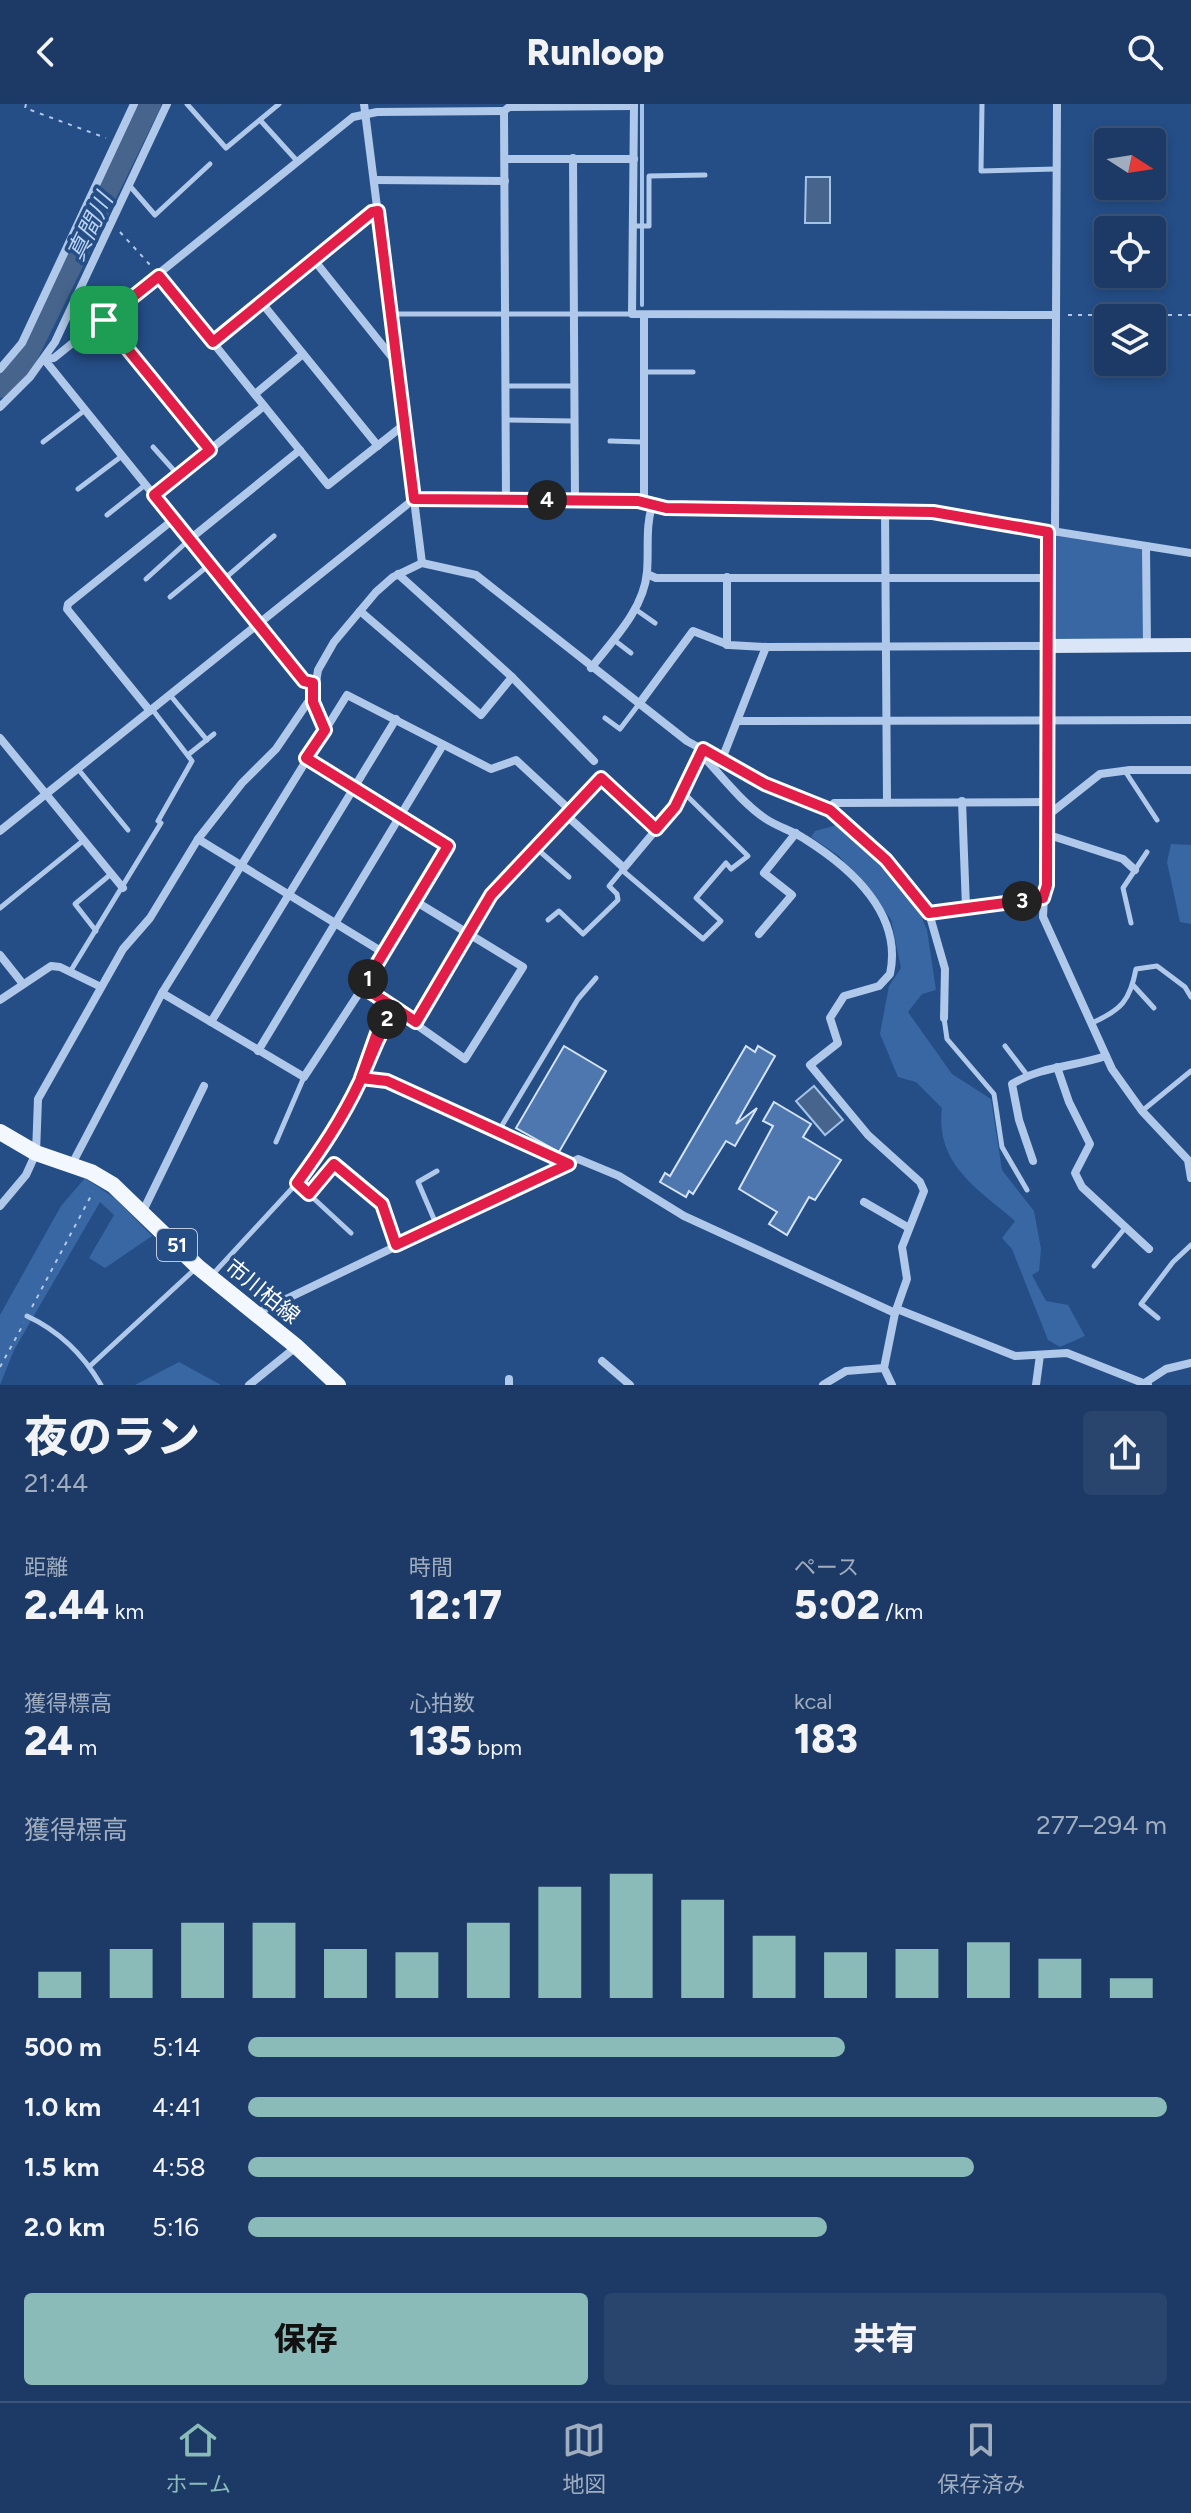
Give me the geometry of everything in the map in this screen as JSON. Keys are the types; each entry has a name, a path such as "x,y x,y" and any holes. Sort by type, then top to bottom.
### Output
{"main road":[{"name":"市川柏線","path":"0,1132 36,1153 101,1177 143,1211 204,1272 297,1347 338,1385"}],"street":[{"path":"0,369 22,343 134,104"},
{"path":"0,407 44,359 167,104"},
{"path":"1057,104 1056,315 1048,578 1047,885 1043,917 1106,1056 1142,1111 1189,1160 1191,1178"},
{"path":"44,359 54,358 104,320 364,107 504,111 509,107 634,105 636,226 632,314 1056,315"},
{"path":"364,107 393,314 422,563"},
{"path":"504,111 506,500"},
{"path":"573,158 575,500"},
{"path":"505,159 634,159"},
{"path":"374,180 505,181"},
{"path":"213,342 372,212 378,211"},
{"path":"314,260 391,356 396,357"},
{"path":"159,276 328,485 405,424"},
{"path":"261,302 378,446"},
{"path":"591,668 634,609 647,574 648,502 643,442 644,315"},
{"path":"104,320 210,450"},
{"path":"255,394 303,354"},
{"path":"44,359 304,681 313,683"},
{"path":"154,495 264,406"},
{"path":"190,539 300,450"},
{"path":"0,831 414,499 575,500 648,502 666,508 933,512 1191,553"},
{"path":"885,510 887,802"},
{"path":"151,710 67,609 68,604 174,519"},
{"path":"1146,546 1147,646"},
{"path":"325,730 313,702 313,683 334,642 360,611 398,574 422,563 476,575 702,752 765,819 796,833 845,868 873,899 891,934 890,974 879,986 844,996 830,1018 838,1043 810,1065 868,1135 920,1182 924,1195 902,1247 907,1279 896,1311 884,1368 892,1385"},
{"path":"398,574 512,677 594,761"},
{"path":"647,574 656,578 1048,578"},
{"path":"727,577 727,645"},
{"path":"360,611 481,715 512,677"},
{"path":"639,704 693,631 727,645 766,647 1191,645"},
{"path":"722,759 766,647"},
{"path":"72,1164 162,993 347,695 491,769 516,760 623,869 683,792 702,752"},
{"path":"0,1206 26,1175 36,1153 38,1099 123,949 150,918 198,839 242,783 276,749 308,702 313,702"},
{"path":"211,1022 396,719"},
{"path":"739,721 1191,720"},
{"path":"0,738 123,888"},
{"path":"258,1051 443,745"},
{"path":"702,752 722,759 765,784 830,810 886,860 929,913 945,969 944,1018"},
{"path":"162,993 304,1077 384,953 448,846 306,758"},
{"path":"1047,816 1100,774 1191,770"},
{"path":"416,1022 491,895 601,778 656,829"},
{"path":"962,801 966,908"},
{"path":"830,810 834,803 1048,802"},
{"path":"759,934 792,895 764,873 796,833"},
{"path":"1046,834 1123,859 1135,870"},
{"path":"198,839 384,953"},
{"path":"929,913 1043,898"},
{"path":"363,987 465,1059 523,967 415,901"},
{"path":"0,955 23,984"},
{"path":"0,1000 51,966 101,987"},
{"path":"297,1183 331,1137 361,1078 377,1033 395,1008"},
{"path":"1033,1161 1012,1084 1027,1075 1080,1065 1106,1056"},
{"path":"1057,1067 1069,1102 1090,1144 1075,1173 1082,1187 1149,1249"},
{"path":"143,1211 204,1086"},
{"path":"255,1314 578,1159 611,1172 684,1216 896,1311 1015,1356 1067,1353 1147,1384 1166,1369 1191,1363"},
{"path":"309,1194 334,1164 382,1204 396,1245"},
{"path":"864,1202 909,1228"},
{"path":"249,1385 297,1347"},
{"path":"1036,1385 1040,1355"},
{"path":"602,1361 630,1385"},
{"path":"823,1385 846,1371 884,1368"}],"lane":[{"path":"187,104 226,148 279,104"},
{"path":"982,104 981,171 1056,169"},
{"path":"260,120 299,163"},
{"path":"129,184 155,215 210,164"},
{"path":"636,226 649,226 649,176 705,175"},
{"path":"393,314 632,314"},
{"path":"643,372 693,372"},
{"path":"505,386 575,386"},
{"path":"43,442 85,409"},
{"path":"505,420 575,421"},
{"path":"610,441 643,442"},
{"path":"153,447 178,475"},
{"path":"78,489 122,455"},
{"path":"107,515 146,484"},
{"path":"223,580 274,536"},
{"path":"146,579 190,539"},
{"path":"170,597 210,564"},
{"path":"634,609 655,623"},
{"path":"614,639 631,653"},
{"path":"170,695 207,740"},
{"path":"605,718 620,729 639,704"},
{"path":"70,972 123,888 192,761 151,710"},
{"path":"189,754 214,734"},
{"path":"78,769 128,830"},
{"path":"1124,771 1157,820"},
{"path":"548,920 559,911 583,934 618,900 609,886 623,869 703,939 721,921 696,898 726,863 731,869 748,856 683,792"},
{"path":"0,908 84,840"},
{"path":"536,848 569,877"},
{"path":"1131,923 1123,888 1147,852"},
{"path":"96,931 75,904 111,874"},
{"path":"1091,1023 1119,1011 1133,985 1136,969 1157,966 1191,997"},
{"path":"498,1132 578,999 596,978"},
{"path":"1133,985 1154,1008"},
{"path":"944,1018 947,1039 994,1094 1002,1147 1027,1190"},
{"path":"1005,1046 1027,1075"},
{"path":"1142,1111 1191,1071"},
{"path":"276,1142 304,1077"},
{"path":"361,1078 387,1081 569,1164"},
{"path":"437,1171 418,1182 437,1226"},
{"path":"90,1366 204,1272 297,1183 351,1233"},
{"path":"1094,1266 1125,1228"},
{"path":"1158,1318 1141,1304 1173,1262 1191,1245"},
{"path":"27,1316 53,1329 90,1366 101,1385"}],"path":[{"path":"26,104 25,108 118,140"},
{"path":"111,222 159,276"},
{"path":"1056,315 1191,315"},
{"path":"0,1367 101,1177"}],"shaded area":[{"path":"806,177 830,177 830,223 805,223"},
{"path":"1048,532 1146,546 1147,646 1048,646"},
{"path":"837,825 851,832 917,906 927,930 936,990 922,994 908,1012 952,1074 991,1099 1002,1170 1034,1211 1041,1249 1039,1271 1032,1275 1046,1301 1068,1305 1085,1336 1060,1347 1048,1340 1012,1249 1002,1238 1015,1221 973,1186 952,1160 945,1145 942,1108 916,1082 898,1077 880,1034 889,986 901,968 891,919 839,856 811,837 815,831"},
{"path":"1171,844 1191,845 1191,924 1180,922 1167,862"},
{"path":"814,1086 843,1120 825,1135 796,1101"},
{"path":"85,1178 116,1199 152,1236 105,1268 89,1258 114,1215 100,1202 14,1350 0,1385 0,1315 61,1206"},
{"path":"179,1362 221,1385 135,1385"}],"building":[{"path":"564,1046 606,1071 559,1152 516,1128"},
{"path":"746,1046 755,1052 758,1046 775,1056 736,1124 757,1108 735,1146 726,1141 693,1194 689,1191 686,1197 660,1182 665,1173 670,1176"},
{"path":"774,1102 811,1124 803,1137 841,1160 815,1200 809,1197 787,1235 769,1224 777,1212 739,1189 773,1126 763,1121"}],"waterway":[{"name":"真間川","path":"0,387 23,364 150,104"},
{"path":"642,104 642,305"}],"route":[{"path":"104,320 159,276 213,342 372,212 378,211 414,499 644,501 666,508 933,512 1048,532 1047,885 1043,898 929,913 886,860 830,810 765,784 703,749 675,807 656,829 601,778 491,895 416,1022 395,1008 377,1033 361,1078 387,1081 569,1164 396,1245 382,1204 334,1164 309,1194 297,1183 331,1137 361,1078 377,1033 395,1008 363,987 448,846 306,758 325,730 313,702 313,683 304,681 154,495 210,450 104,320"}]}
